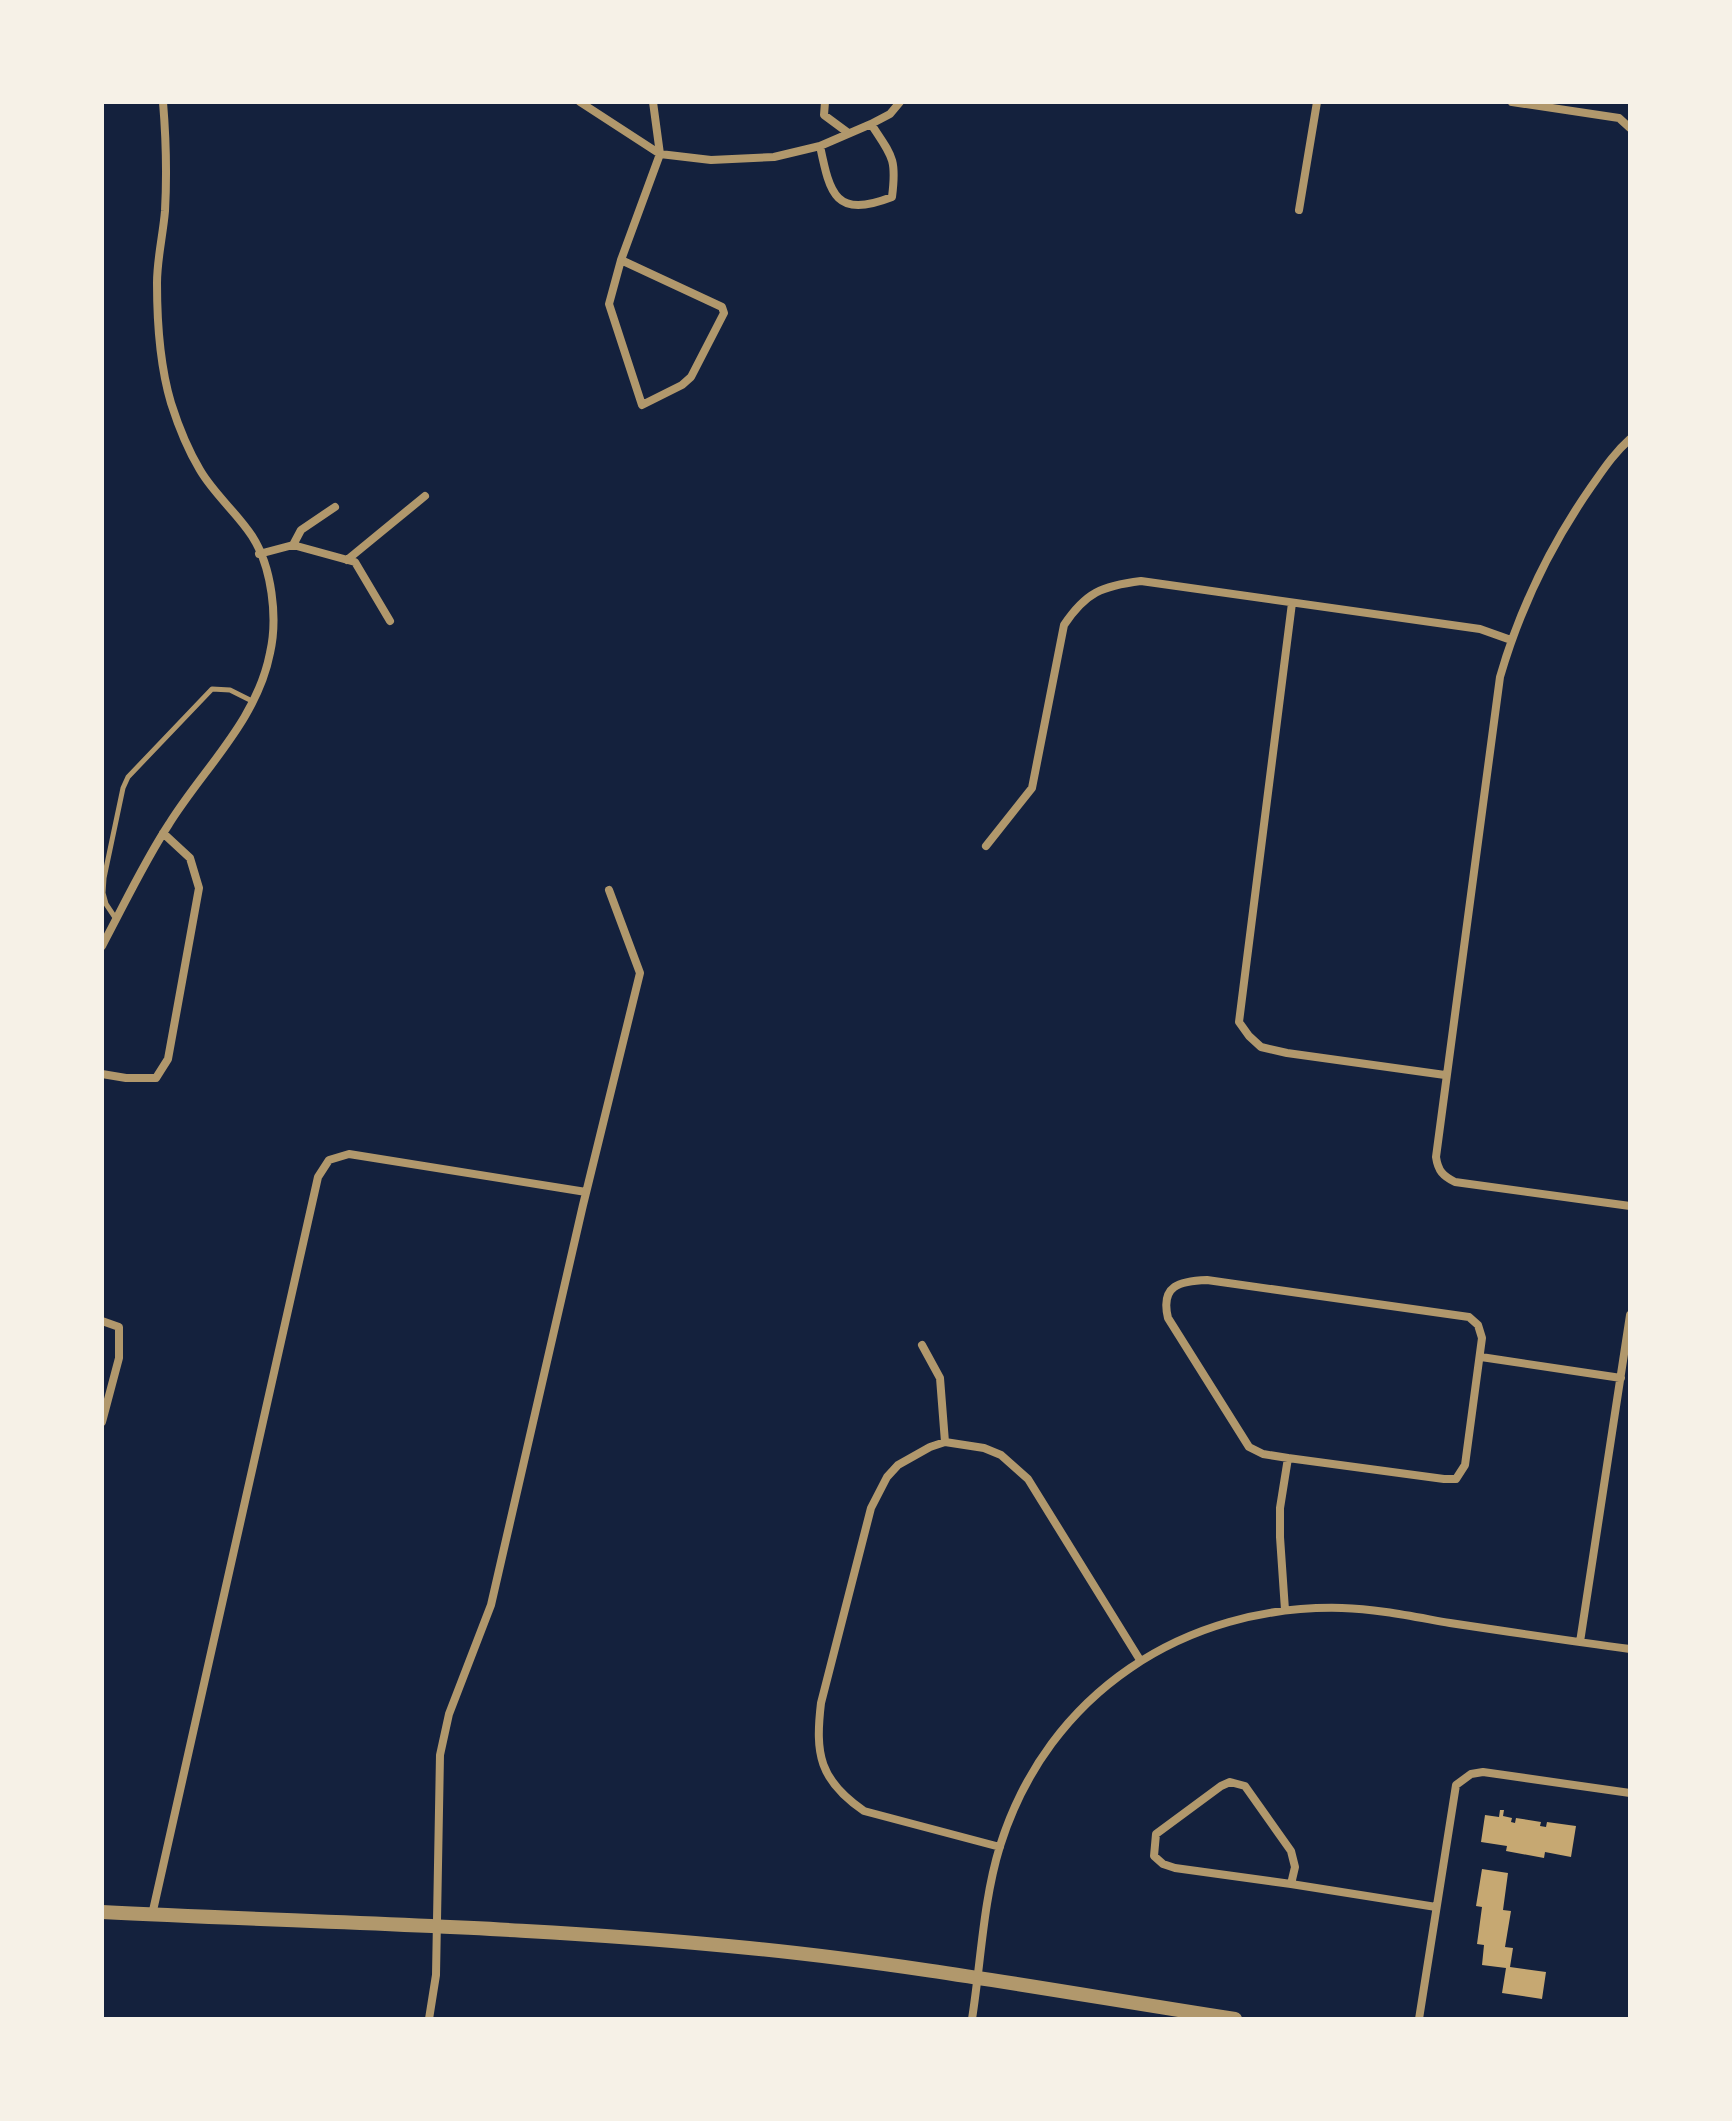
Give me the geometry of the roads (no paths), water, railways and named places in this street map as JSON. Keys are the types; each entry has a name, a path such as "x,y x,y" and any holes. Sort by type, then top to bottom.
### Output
{"street":[{"path":"102,946 163,833 236,731 253,701 270,657 275,614 269,583 253,537 199,469 170,402 157,281 165,211 163,102"},
{"path":"580,102 660,154 711,160 774,157 820,146 890,114 900,102"},
{"path":"621,260 722,307 724,313 691,377 682,385 642,405 609,304 621,260 660,154 653,102"},
{"path":"825,102 824,115 847,132"},
{"path":"1299,210 1317,102"},
{"path":"1512,102 1619,118 1630,128"},
{"path":"820,146 828,186 840,200 872,204 892,197 896,167 871,124"},
{"path":"1630,439 1618,450 1575,511 1537,576 1500,677 1436,1157 1437,1167 1443,1176 1455,1182 1630,1206"},
{"path":"347,560 425,496"},
{"path":"293,545 301,530 335,507"},
{"path":"259,554 293,545 355,562 390,621"},
{"path":"986,846 1032,788 1064,625 1076,606 1091,594 1111,585 1141,581 1480,629 1511,640"},
{"path":"1292,603 1239,1022 1261,1047 1445,1075"},
{"path":"102,1074 156,1078 168,1059 199,888 190,858 163,833"},
{"path":"429,2019 436,1975 440,1755 449,1714 491,1605 640,973 609,890"},
{"path":"152,1915 318,1177 329,1160 349,1154 586,1192"},
{"path":"1207,1280 1459,1314 1469,1317 1478,1325 1482,1338 1481,1357 1465,1465 1456,1479 1288,1458 1263,1454 1249,1447 1168,1318 1165,1306 1170,1291 1182,1281 1207,1280"},
{"path":"1580,1642 1630,1315"},
{"path":"102,1321 119,1327 119,1358 102,1422"},
{"path":"922,1345 940,1378 945,1442"},
{"path":"1481,1357 1621,1378"},
{"path":"1000,1847 864,1811 833,1785 819,1753 821,1703 871,1508 887,1477 898,1465 945,1442 984,1448 1001,1455 1028,1479 1140,1660"},
{"path":"1285,1610 1280,1508 1288,1458"},
{"path":"972,2019 1000,1847 1023,1792 1057,1737 1099,1692 1140,1660 1184,1636 1216,1626 1285,1610 1342,1608 1630,1649"},
{"path":"1419,2019 1456,1785 1471,1774 1483,1772 1630,1793"},
{"path":"1291,1884 1295,1867 1291,1851 1245,1786 1230,1782 1221,1786 1156,1834 1154,1856 1163,1864 1175,1868 1436,1907"},
{"path":"102,1912 436,1925 751,1948 1235,2019"}],"lane":[{"path":"116,919 106,904 104,878 119,803 128,777 212,689 230,690 253,701"}]}
